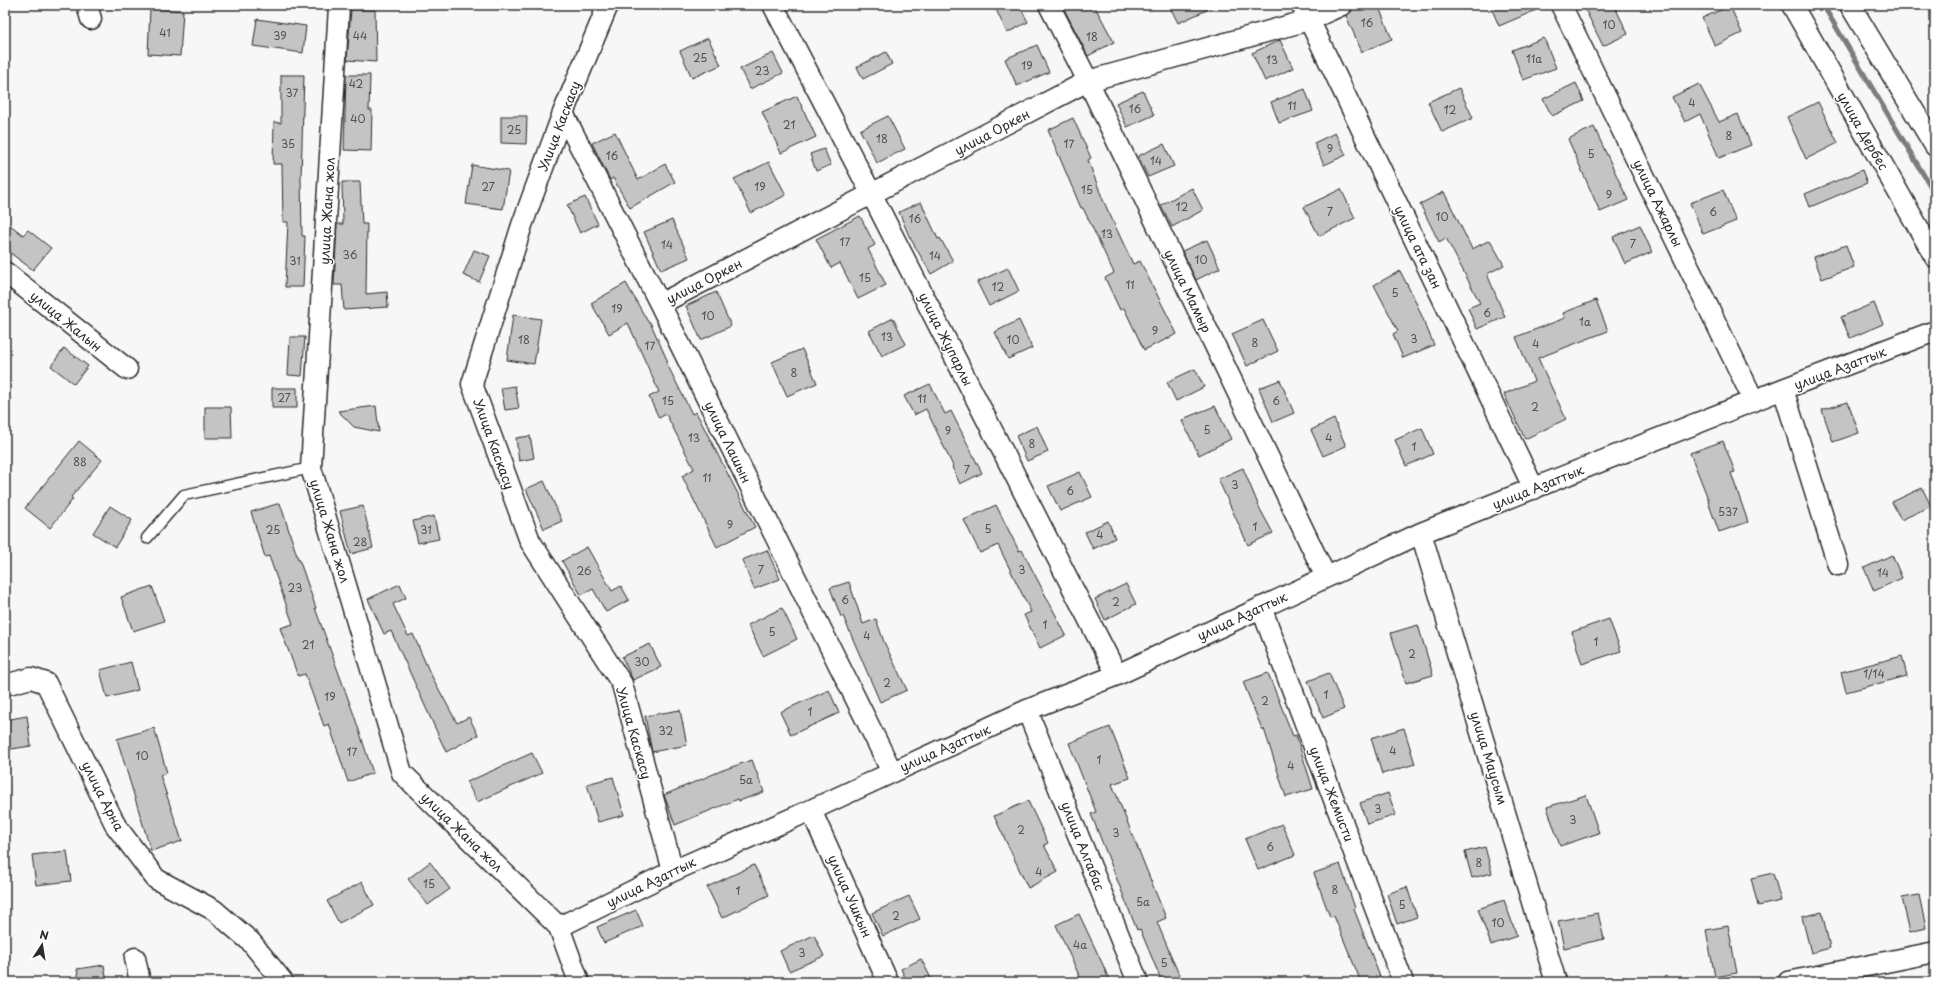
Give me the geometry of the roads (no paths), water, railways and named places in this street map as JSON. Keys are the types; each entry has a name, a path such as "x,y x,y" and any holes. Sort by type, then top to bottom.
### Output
{"street":[{"name":"улица Жана жол","path":"341,5 339,7 311,468 402,773 559,927 579,982"},
{"name":"Улица Каскасу","path":"608,5 563,113 522,225 472,384 530,541 622,684 673,871"},
{"name":"улица Жупарлы","path":"773,5 872,195 1117,675"},
{"name":"улица Мамыр","path":"1049,5 1088,81 1326,577"},
{"name":"улица Оркен","path":"660,304 872,195 1088,81 1306,12 1342,5"},
{"name":"улица Ажарлы","path":"1561,5 1754,401"},
{"name":"улица Дербес","path":"1792,5 1935,257"},
{"path":"1850,5 1935,146"},
{"name":"улица ата зан","path":"1306,12 1534,489"},
{"name":"улица Лашын","path":"563,113 660,304 892,772"},
{"name":"улица Жалын","path":"5,272 128,369"},
{"name":"улица Азаттык","path":"559,927 673,871 811,810 1027,710 1117,675 1421,533 1783,389 1935,331"},
{"path":"1783,389 1838,565"},
{"name":"улица Маусым","path":"1421,533 1556,982"},
{"name":"улица Жемисти","path":"1261,607 1403,982"},
{"name":"улица Арна","path":"5,685 30,678 46,683 116,826 156,879 214,910 251,942 283,982"},
{"name":"улица Алгабас","path":"1027,710 1138,982"},
{"name":"улица Ушкын","path":"811,810 888,982"},
{"path":"1788,982 1935,952"},
{"path":"135,958 140,982"}],"lane":[{"path":"147,538 184,495 311,468"}],"waterway":[{"path":"1823,5 1935,194"}]}
